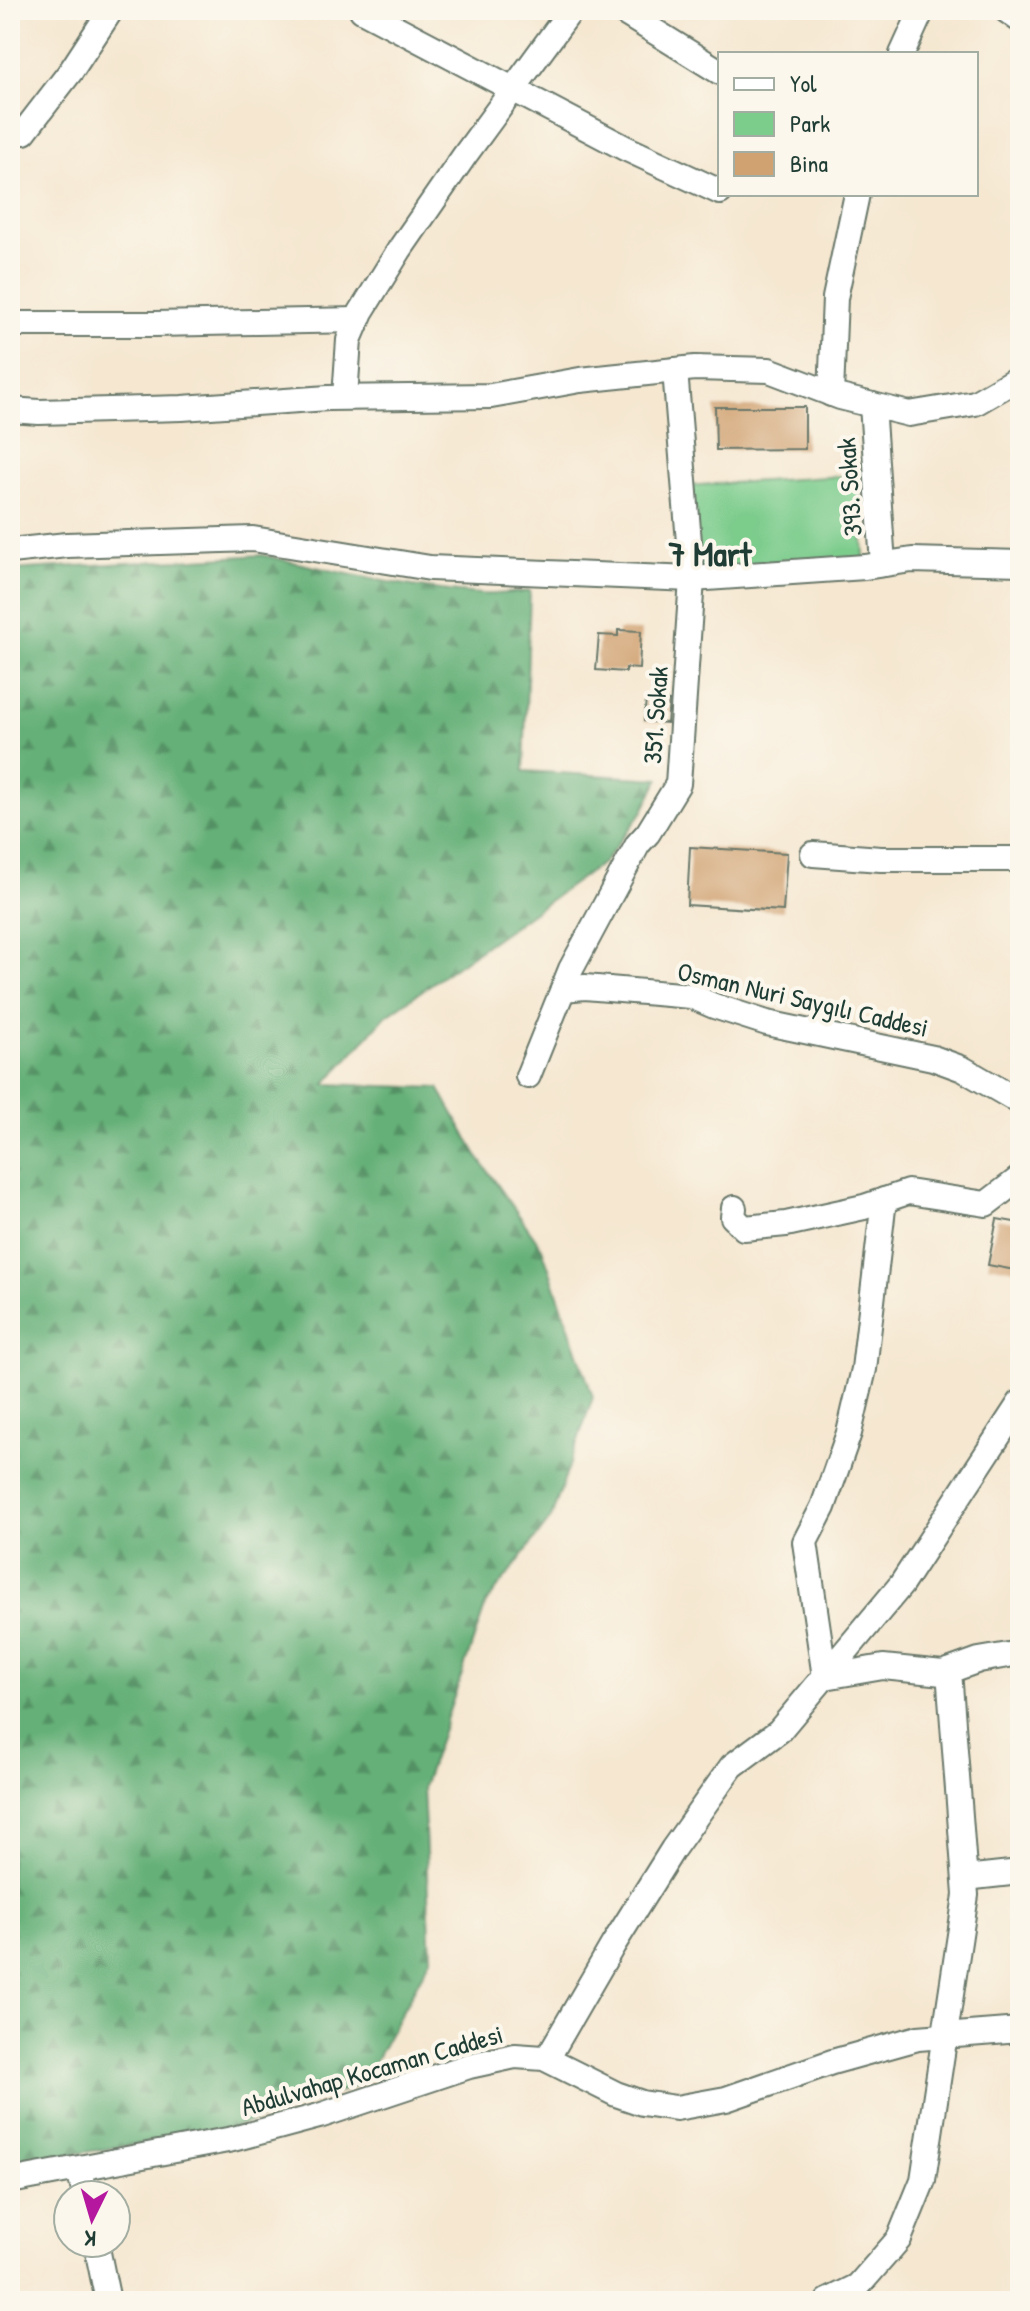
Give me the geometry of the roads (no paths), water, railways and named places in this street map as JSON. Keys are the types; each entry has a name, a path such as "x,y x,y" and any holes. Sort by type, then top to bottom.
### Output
{"street":[{"path":"24,132 71,71 111,10"},
{"path":"362,10 625,148 718,191"},
{"path":"345,397 349,340 358,320 400,249 571,10"},
{"path":"620,10 718,71"},
{"path":"903,52 922,10"},
{"path":"1006,10 1020,20"},
{"path":"831,394 835,298 857,196"},
{"path":"10,324 358,320"},
{"path":"10,410 182,408 345,397 491,396 580,380 675,370 769,370 831,394 909,414 975,403 1020,377"},
{"name":"351. Sokak","path":"528,1076 563,989 638,844 678,784 692,579 675,370"},
{"name":"393. Sokak","path":"872,405 883,564"},
{"path":"10,551 67,545 253,539 430,568 692,579 912,560 1020,563"},
{"path":"813,854 881,859 1020,859"},
{"name":"Osman Nuri Saygılı Caddesi","path":"563,989 585,987 691,996 767,1023 933,1058 963,1069 1020,1102"},
{"path":"734,1208 733,1217 744,1228 786,1224 908,1192 986,1204 1020,1178"},
{"path":"825,1677 805,1542 829,1492 849,1433 864,1369 884,1200"},
{"path":"547,2059 673,1849 732,1766 779,1731 901,1585 1020,1403"},
{"path":"825,1677 883,1667 949,1671 979,1660 1020,1653"},
{"path":"828,2301 858,2286 899,2239 923,2180 966,1895 949,1671"},
{"path":"965,1878 1020,1872"},
{"name":"Abdulvahap Kocaman Caddesi","path":"10,2181 281,2127 492,2060 530,2055 547,2059 583,2080 616,2094 642,2103 676,2108 726,2099 885,2045 946,2034 1020,2030"},
{"path":"79,2169 81,2179"},
{"path":"99,2259 108,2301"}],"district":[{"name":"7 Mart","path":"710,554"}]}
